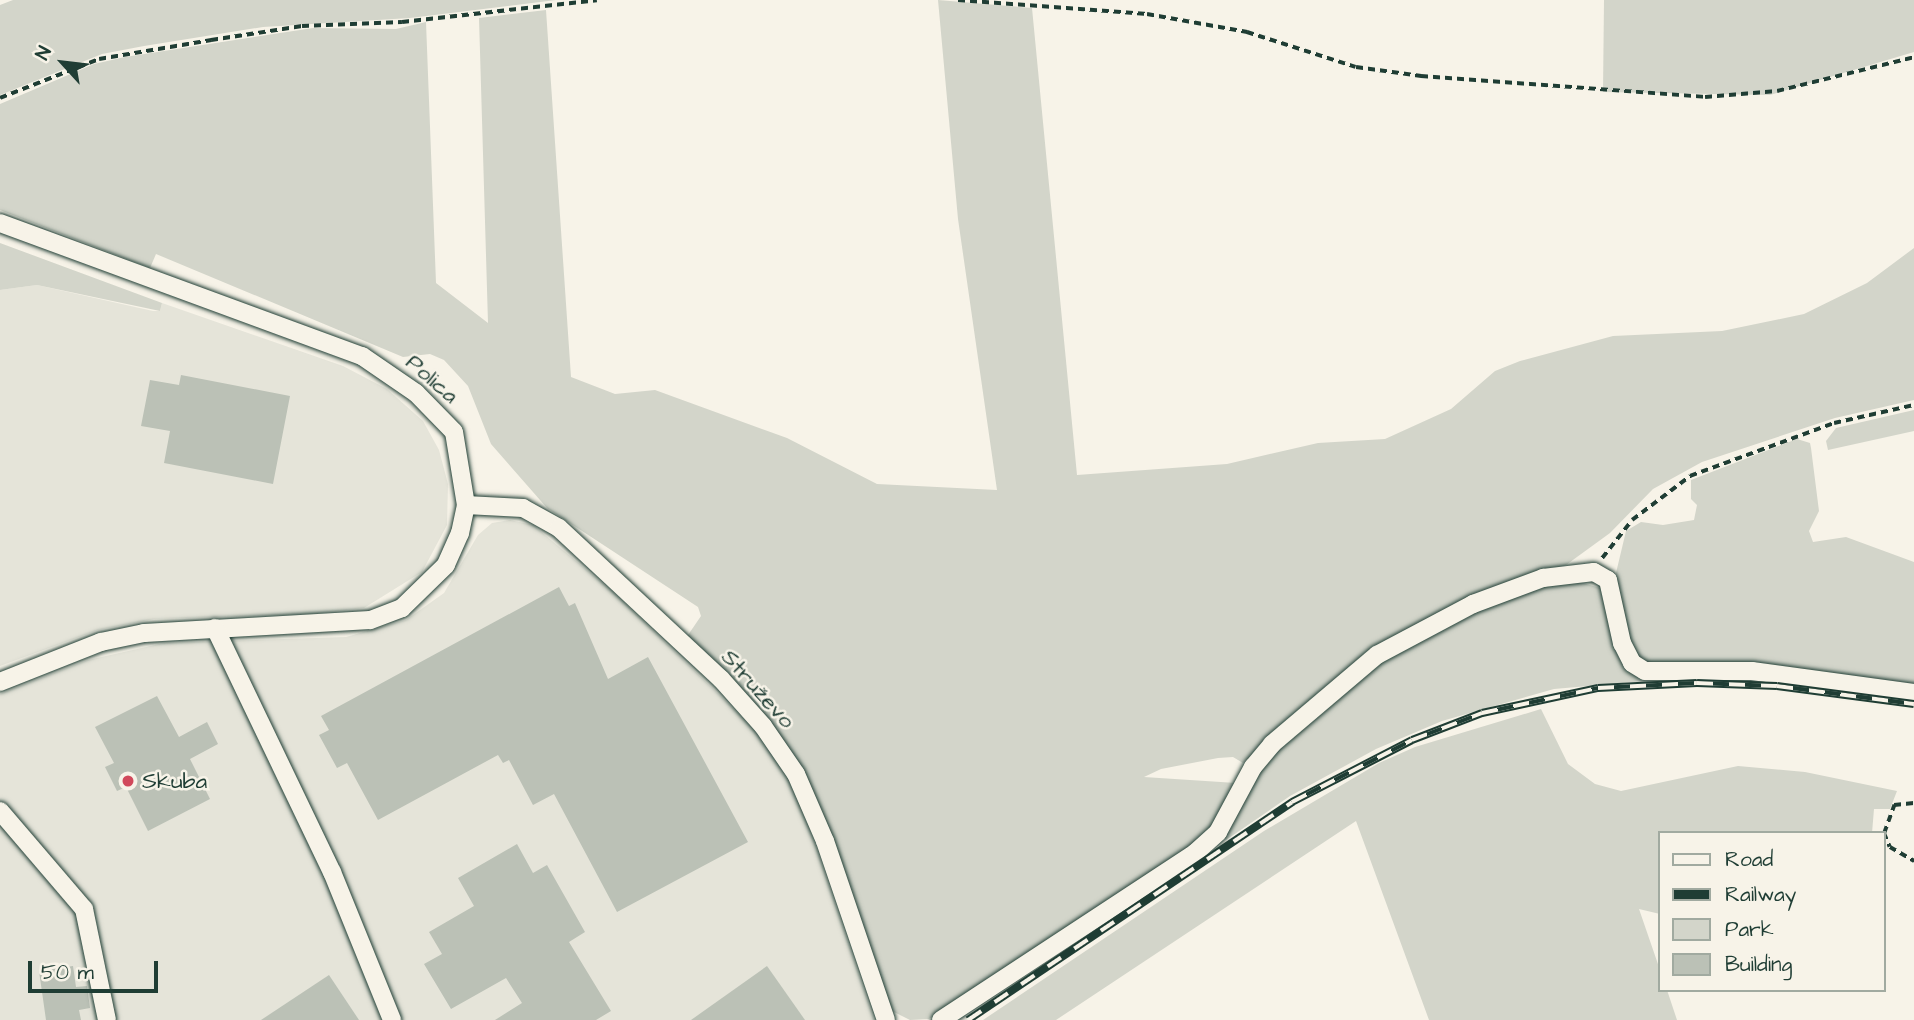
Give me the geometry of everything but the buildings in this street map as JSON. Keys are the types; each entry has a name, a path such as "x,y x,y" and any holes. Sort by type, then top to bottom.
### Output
{"street":[{"name":"Polica","path":"0,223 298,332 380,367 416,393 454,432 466,505 460,533 446,565 402,608 370,620 215,628 101,642 0,682"},
{"name":"Struževo","path":"466,505 523,508 559,528 721,679 763,726 796,775 825,841 886,1020"},
{"path":"941,1020 1195,853 1218,832 1252,766 1272,744 1377,655 1473,604 1544,578 1594,572 1608,580 1622,643 1632,663 1644,671 1752,671 1914,693"},
{"path":"215,628 332,872 392,1020"},
{"path":"0,811 84,909 107,1020"}],"path":[{"path":"0,98 99,59 211,40 302,26 402,22 597,0"},
{"path":"958,0 1147,14 1247,32 1356,67 1421,76 1705,97 1777,91 1914,57"},
{"path":"1594,572 1612,540 1658,495 1690,476 1834,423 1914,405"},
{"path":"1885,831 1894,806 1914,803"},
{"path":"1886,838 1890,847 1914,861"}],"shaded area":[{"path":"37,285 153,311 160,311 162,303 343,366 387,389 423,421 439,450 448,484 447,525 422,572 364,608 311,614 154,619 98,630 0,666 0,290"},
{"path":"510,520 533,525 613,592 772,746 798,793 874,1020 0,1020 0,694 88,660 164,643 346,637 406,620 444,593 478,535 492,523"}],"green space":[{"path":"13,0 556,0 410,18 263,27 144,46 102,54 0,95 0,5"},
{"path":"938,0 1032,8 1077,475 1227,464 1318,443 1385,439 1451,409 1495,371 1520,361 1613,336 1722,331 1804,314 1867,283 1914,248 1914,400 1835,418 1702,462 1653,489 1610,533 1566,565 1475,597 1271,737 1243,763 1233,757 1218,758 1161,769 1144,777 1236,783 1213,829 1195,846 945,1010 929,1019 910,1020 892,1011 804,778 785,742 749,699 686,638 701,616 698,607 547,508 491,444 468,386 444,360 430,354 403,357 156,254 150,268 0,210 0,104 94,64 125,57 313,28 396,29 426,22 436,283 488,323 479,18 546,10 571,377 615,394 655,390 787,438 877,484 997,490 958,219"},
{"path":"1604,0 1914,0 1914,52 1770,95 1603,92"},
{"path":"0,243 162,303 160,311 37,285 0,290"},
{"path":"1914,410 1914,431 1828,450 1826,441 1836,428"},
{"path":"1797,439 1810,443 1811,448 1819,511 1809,531 1813,542 1846,537 1914,562 1914,687 1644,664 1628,644 1616,573 1626,531 1641,522 1663,525 1694,520 1697,505 1691,499 1691,480"},
{"path":"1580,582 1603,589 1645,681 1554,689 1442,721 1376,749 1290,796 1226,840 1223,837 1271,753 1383,659 1478,607 1550,584"},
{"path":"1541,709 1568,764 1595,784 1621,791 1738,766 1805,772 1897,791 1890,809 1874,809 1872,831 1658,831 1658,914 1639,909 1658,964 1658,992 1668,992 1677,1020 1429,1020 1356,821 1056,1020 983,1020 1264,831 1379,763 1415,747"}],"railway":[{"path":"968,1020 1292,802 1412,740 1482,713 1598,688 1697,683 1777,686 1914,704"}],"place":[{"name":"Skuba","path":"128,781"}]}
